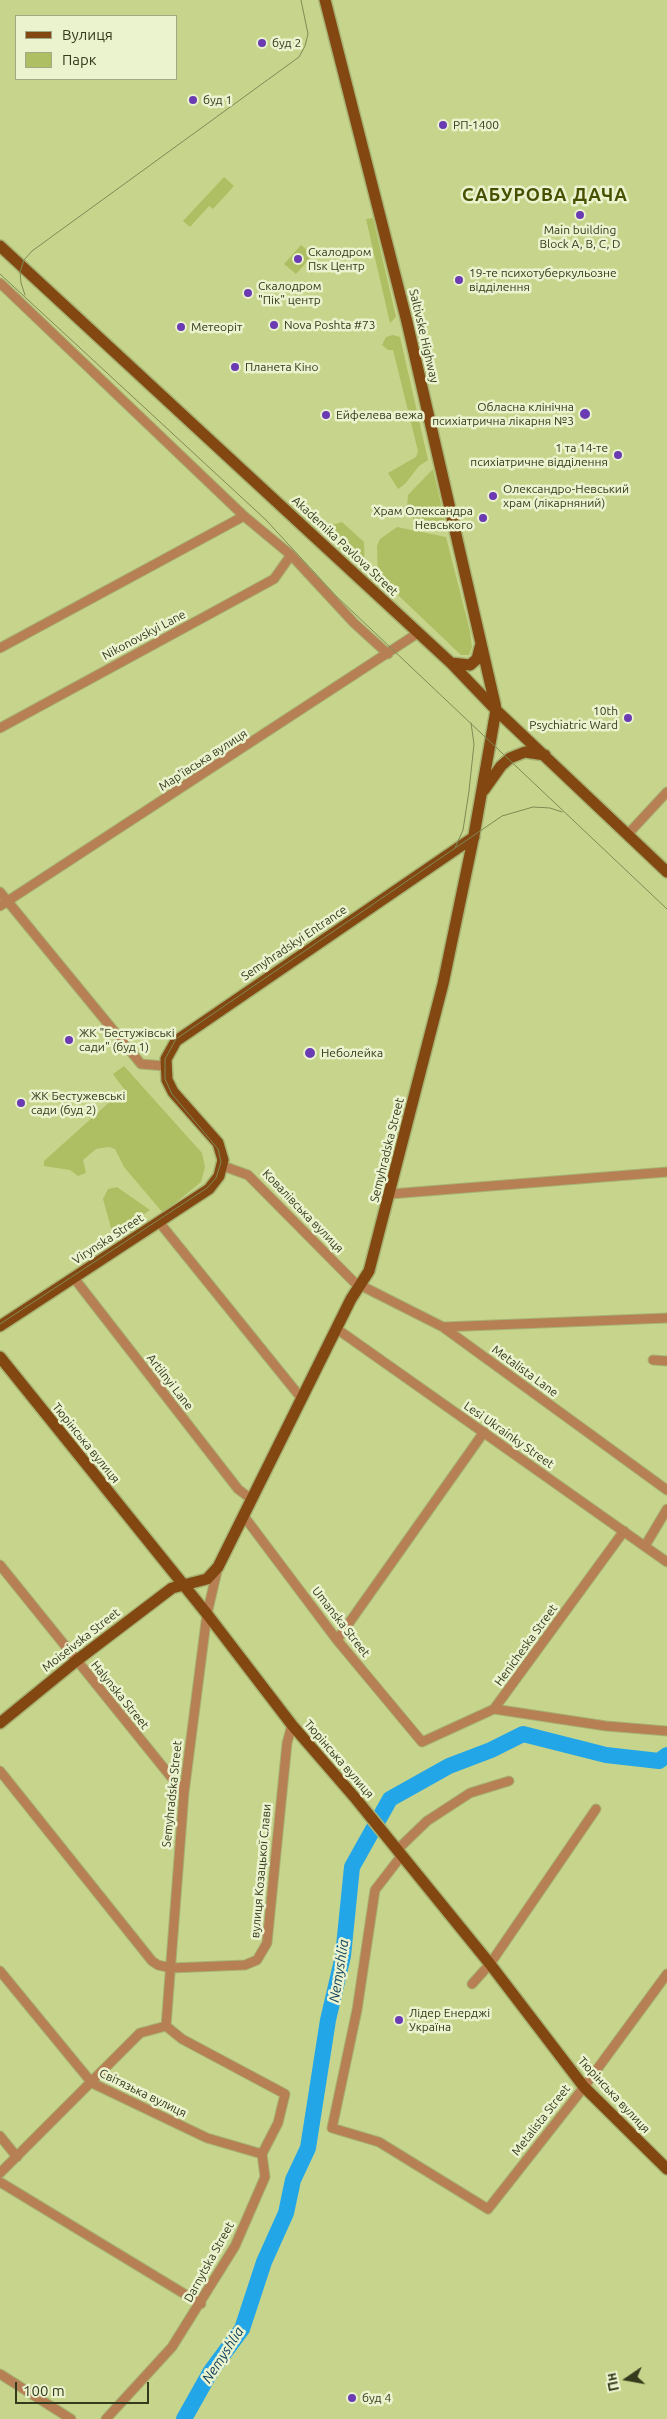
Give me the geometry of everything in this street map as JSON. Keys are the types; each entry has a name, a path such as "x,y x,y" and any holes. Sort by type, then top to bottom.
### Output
{"main road":[{"name":"Saltivske Highway","path":"325,0 407,322 496,710"},
{"name":"Akademika Pavlova Street","path":"0,246 451,663 496,710 667,872"},
{"path":"451,663 465,666 474,663 478,655 480,643"},
{"name":"Semyhradska Street","path":"218,1567 351,1299 369,1271 443,984 483,791 496,710"},
{"path":"483,791 501,766 510,758 525,752 545,755"},
{"name":"Semyhradskyi Entrance","path":"165,1066 169,1051 176,1041 474,837"},
{"path":"165,1066 167,1080 173,1092 218,1143 222,1155 222,1166"},
{"name":"Virynska Street","path":"0,1326 211,1187 222,1166"},
{"name":"Тюрінська вулиця","path":"0,1357 207,1614 292,1725 356,1798 490,1964 584,2087 667,2169"},
{"path":"183,1585 206,1578 218,1567"},
{"name":"Moiseivska Street","path":"0,1723 76,1661 172,1588 183,1585"}],"street":[{"path":"0,283 244,516 291,555 354,623 388,654"},
{"path":"0,648 244,516"},
{"name":"Nikonovskyi Lane","path":"0,728 274,579 291,555"},
{"name":"Мар'ївська вулиця","path":"4,904 418,633"},
{"path":"628,834 667,792"},
{"path":"0,892 4,904 141,1064 165,1066"},
{"name":"Ковалівська вулиця","path":"222,1166 248,1175 350,1279 361,1286"},
{"path":"390,1194 667,1172"},
{"path":"158,1222 302,1399"},
{"name":"Artilnyi Lane","path":"74,1278 238,1489 251,1499"},
{"name":"Metalista Lane","path":"361,1286 443,1327 667,1490"},
{"path":"443,1327 667,1318"},
{"name":"Lesi Ukrainky Street","path":"337,1329 667,1562"},
{"path":"653,1360 667,1361"},
{"path":"337,1640 484,1432"},
{"path":"645,1546 667,1508"},
{"name":"Umanska Street","path":"243,1515 337,1640 422,1742"},
{"name":"Henicheska Street","path":"422,1742 494,1709 624,1531"},
{"name":"Halynska Street","path":"0,1565 184,1793"},
{"name":"Semyhradska Street","path":"166,2026 184,1793 207,1614 218,1567"},
{"path":"494,1709 606,1726 667,1730"},
{"name":"вулиця Козацької Слави","path":"170,1968 245,1965 257,1960 265,1950 271,1915 277,1824 286,1743 292,1725"},
{"path":"0,1771 152,1961 158,1965 170,1968"},
{"path":"397,1849 427,1821 470,1793 509,1781"},
{"path":"472,1984 490,1964 596,1809"},
{"name":"Metalista Street","path":"397,1849 375,1890 357,2010 332,2128 379,2142 488,2209 584,2087 667,1974"},
{"name":"Світязька вулиця","path":"0,1971 92,2083 207,2138 262,2154"},
{"path":"0,2174 140,2034 166,2026 182,2039 285,2094 278,2123 262,2154"},
{"path":"0,2136 17,2157"},
{"name":"Darnytska Street","path":"106,2419 172,2346 201,2304 235,2246 264,2177 262,2154"},
{"path":"0,2182 201,2304"},
{"path":"0,2374 71,2419"}],"green space":[{"path":"224,177 234,186 213,209 209,206 190,227 183,221"},
{"path":"373,218 396,317 390,323 366,219"},
{"name":"Скалодром Пsк Центр","path":"301,245 313,255 296,274 284,264"},
{"path":"393,335 400,337 428,460 419,466 405,484 398,489 388,473 416,457 418,451 393,350 388,350 382,345 386,337"},
{"path":"433,469 446,526 414,520 407,508 408,495"},
{"path":"342,522 364,542 365,568 322,528"},
{"path":"397,527 446,537 470,631 472,647 469,655 461,655 378,576 377,546 380,539"},
{"path":"124,1066 202,1153 205,1167 201,1182 163,1213 124,1167 115,1149 109,1147 96,1149 83,1160 86,1173 78,1176 70,1170 44,1166 44,1161 124,1089 113,1074"},
{"path":"117,1187 150,1210 113,1235 103,1199 108,1189"}],"waterway":[{"name":"Nemyshlia","path":"184,2419 211,2371 242,2329 264,2262 286,2213 293,2180 308,2148 328,2020 343,1956 352,1867 390,1799 449,1766 491,1750 523,1734 606,1755 659,1761 667,1755"}],"tram line":[{"path":"25,295 20,272 24,260 32,251 299,57 305,46 308,34 301,0"},
{"path":"0,274 266,520 336,596 667,909"},
{"path":"455,848 463,830 469,791 474,744 471,723"},
{"path":"0,1324 207,1188 216,1178 221,1162 218,1149 172,1094 165,1079 165,1059 176,1039 502,816 533,807 550,808 562,812"}],"place":[{"name":"буд 2","path":"262,43"},
{"name":"буд 1","path":"193,100"},
{"name":"РП-1400","path":"443,125"},
{"name":"Main building Block A, B, C, D","path":"580,215"},
{"name":"Скалодром Пsк Центр","path":"298,259"},
{"name":"19-те психотуберкульозне відділення","path":"459,280"},
{"name":"Скалодром \"Пік\" центр","path":"248,293"},
{"name":"Nova Poshta #73","path":"274,325"},
{"name":"Метеоріт","path":"181,327"},
{"name":"Планета Кіно","path":"235,367"},
{"name":"Обласна клінічна психіатрична лікарня №3","path":"585,414"},
{"name":"Ейфелева вежа","path":"326,415"},
{"name":"1 та 14-те психіатричне відділення","path":"618,455"},
{"name":"Олександро-Невський храм (лікарняний)","path":"493,496"},
{"name":"Храм Олександра Невського","path":"483,518"},
{"name":"10th Psychiatric Ward","path":"628,718"},
{"name":"ЖК \"Бестужівські сади\" (буд 1)","path":"69,1040"},
{"name":"Неболейка","path":"310,1053"},
{"name":"ЖК Бестужевські сади (буд 2)","path":"21,1103"},
{"name":"Лідер Енерджі Україна","path":"399,2020"},
{"name":"буд 4","path":"352,2398"}],"district":[{"name":"САБУРОВА ДАЧА","path":"545,195"}]}
